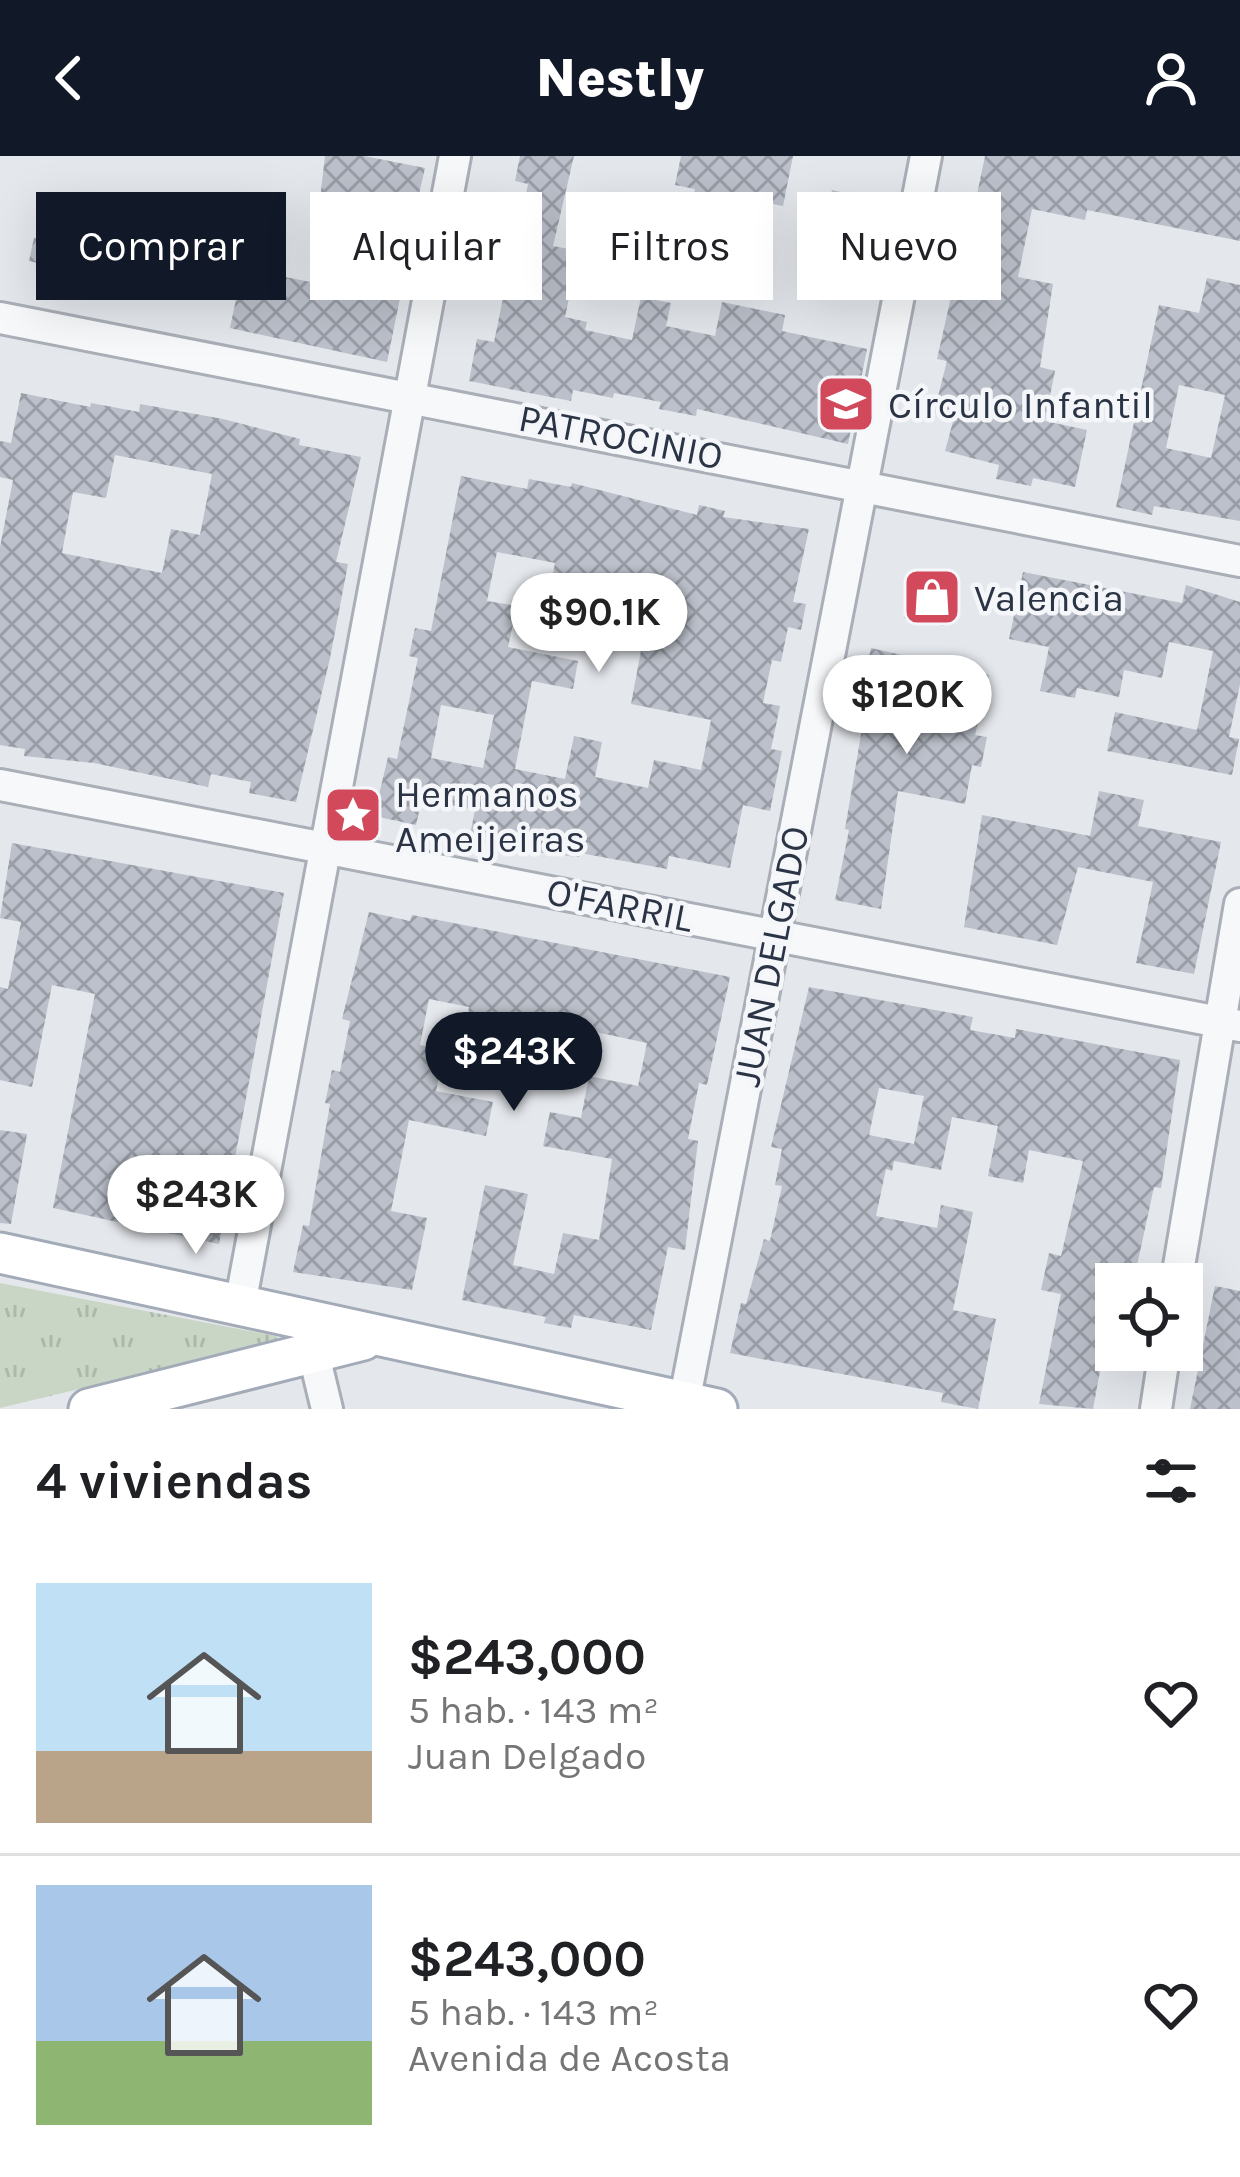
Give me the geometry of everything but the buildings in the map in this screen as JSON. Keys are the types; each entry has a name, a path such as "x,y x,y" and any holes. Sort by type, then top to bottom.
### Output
{"main road":[{"path":"0,1253 700,1406"},
{"path":"88,1409 377,1337"}],"street":[{"path":"240,1305 455,156"},
{"name":"JUAN DELGADO","path":"700,1406 774,933 926,156"},
{"name":"PATROCINIO","path":"0,318 1240,560"},
{"name":"O'FARRIL","path":"0,785 1229,1023"},
{"path":"1180,1263 1229,1023 1240,904"},
{"path":"313,1351 327,1409"},
{"path":"1156,1409 1162,1371"}],"green space":[{"path":"0,1283 276,1336 279,1341 0,1408"}],"place":[{"name":"Círculo Infantil","path":"846,404"},
{"name":"Valencia","path":"932,597"},
{"name":"Hermanos Ameijeiras","path":"353,815"}]}
